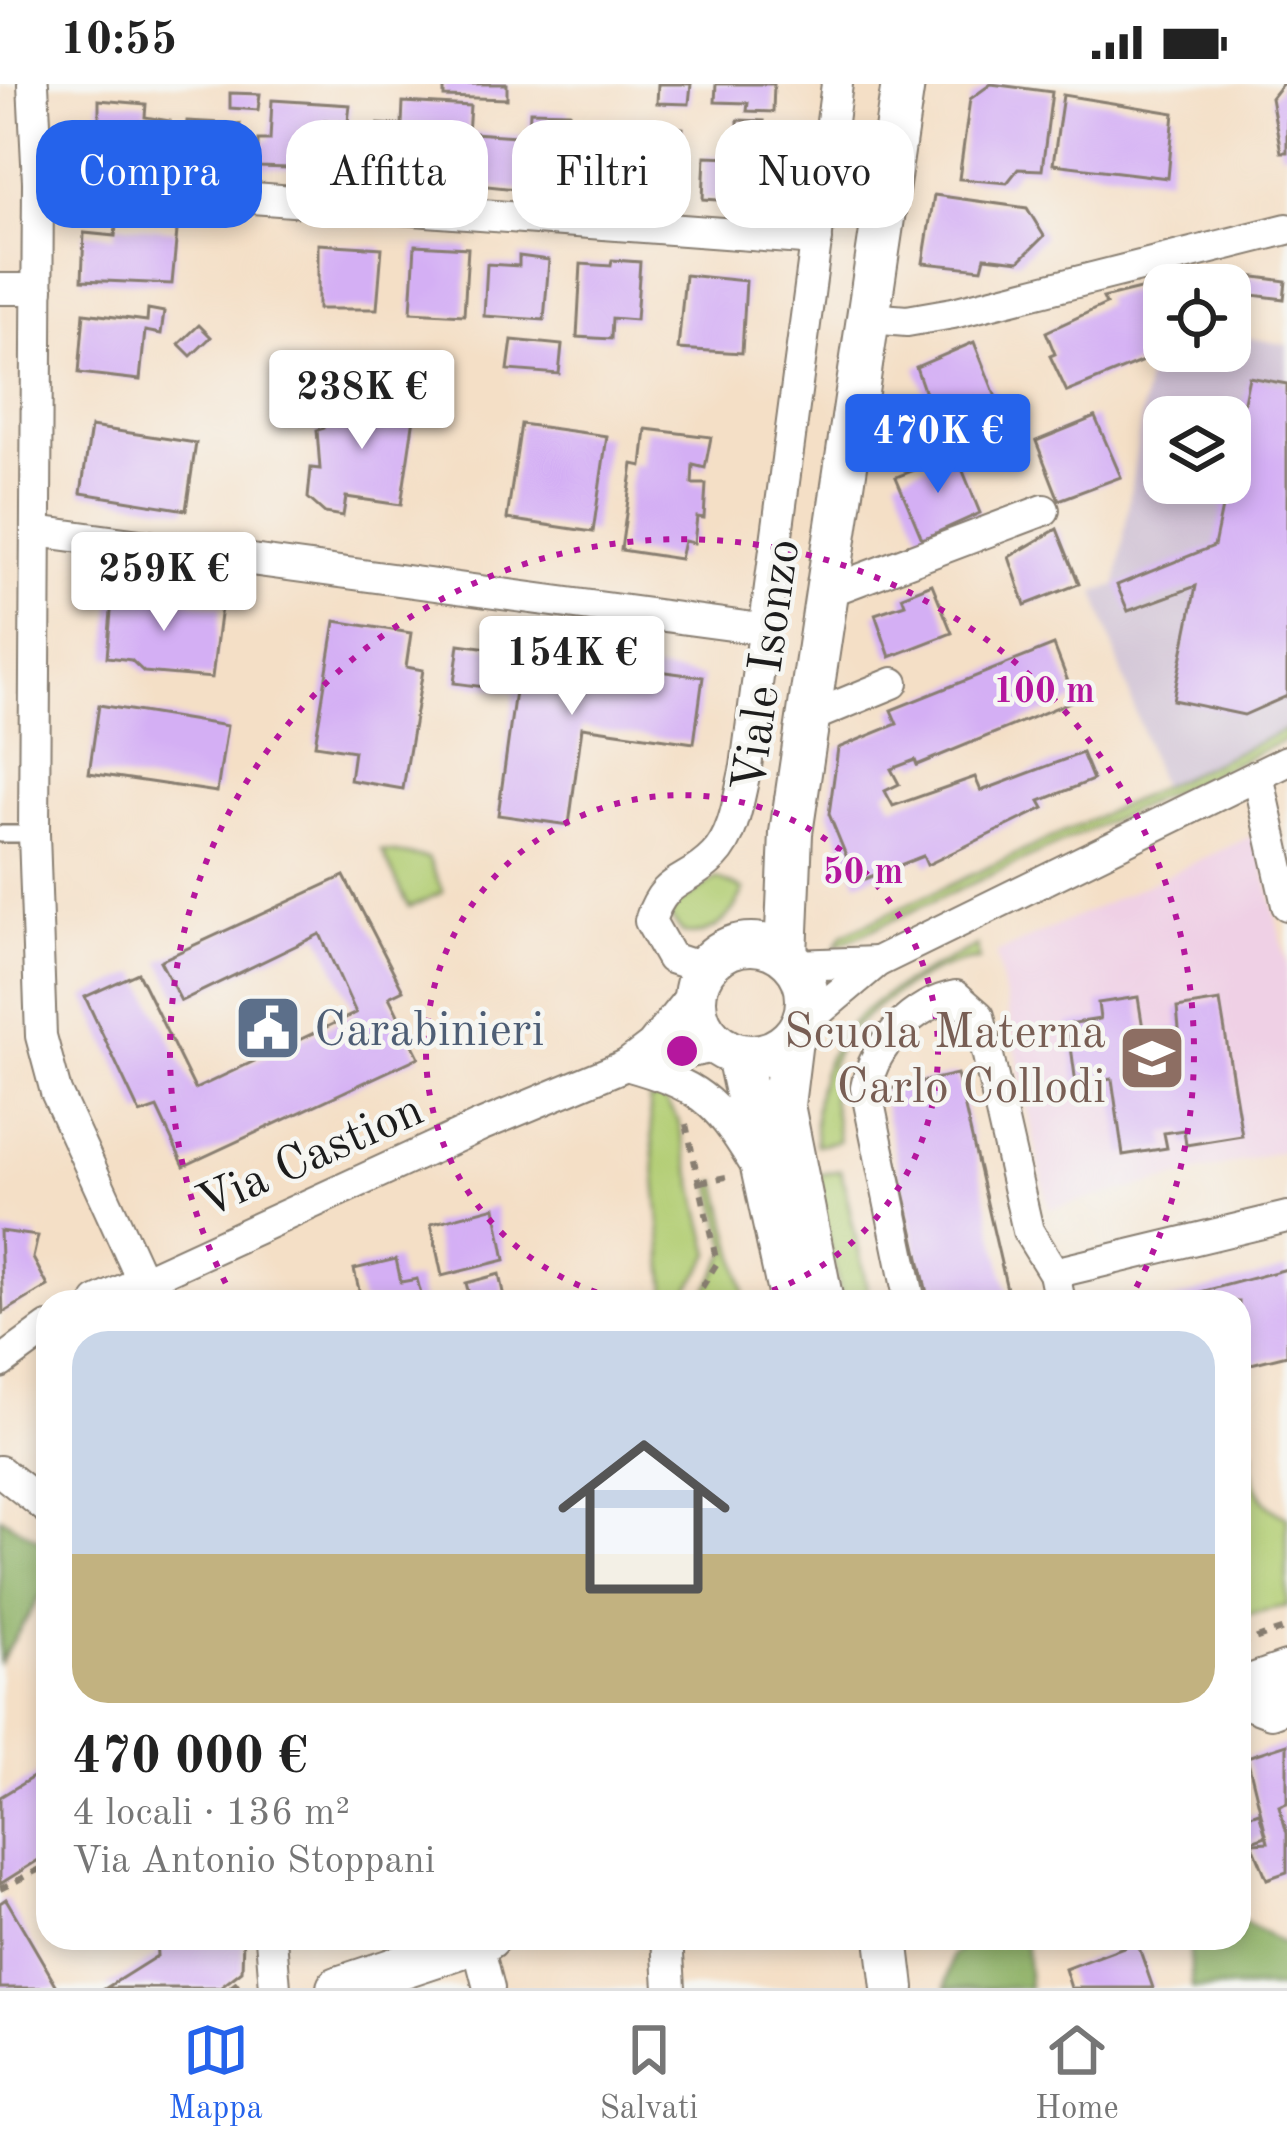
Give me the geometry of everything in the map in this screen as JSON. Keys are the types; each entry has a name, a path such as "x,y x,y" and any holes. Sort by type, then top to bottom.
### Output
{"main road":[{"name":"Viale Isonzo","path":"788,1290 729,1051 699,1022 747,963 791,833 903,84"},
{"name":"Viale Isonzo","path":"747,963 807,995 782,1077 783,1105 820,1290"},
{"path":"729,1051 757,1056 796,1033"},
{"path":"1251,1686 1287,1673"},
{"path":"338,1988 453,1950"}],"street":[{"path":"33,84 36,143"},
{"path":"837,84 746,767 733,821 717,855 659,893 650,921 671,958 689,964 877,962"},
{"path":"262,199 817,240"},
{"path":"38,228 34,834 41,1036 56,1092 142,1280"},
{"path":"868,318 907,321 953,313 1287,229"},
{"path":"0,289 38,290"},
{"path":"826,592 1044,510"},
{"path":"36,531 761,629"},
{"path":"808,718 893,683"},
{"path":"796,1033 877,962 1287,761"},
{"path":"1258,775 1287,905"},
{"name":"Via Castion","path":"122,1290 626,1065 747,963"},
{"path":"908,1290 866,1088 877,1054 907,1022 940,999 956,996 980,1016 1028,1231 1057,1288 1287,1217"},
{"name":"Via Castion","path":"626,1065 729,1051"},
{"path":"626,1065 680,1080 711,1098 759,1170"},
{"path":"0,1363 36,1337"},
{"path":"0,1471 36,1499"},
{"path":"1251,1706 1271,1713 1287,1707"},
{"path":"272,1950 275,1988"},
{"path":"484,1950 489,1988"},
{"path":"668,1950 670,1988"}],"lane":[{"path":"0,835 34,834"}],"path":[{"path":"682,1111 717,1263 700,1290"},
{"path":"1251,1640 1287,1628"},
{"path":"0,1889 36,1871"}],"shaded area":[{"path":"1251,338 1287,345 1287,729 1161,788 1095,592 1117,585 1143,403 1143,504 1251,504 1251,396 1144,396 1147,372 1251,372"},
{"name":"Scuola Materna Carlo Collodi","path":"1256,834 1287,966 1287,1150 1049,1209 996,954"}],"green space":[{"path":"1287,729 1287,739 836,946 842,935"},
{"path":"382,851 428,858 443,892 409,907"},
{"path":"717,878 744,890 733,909 713,929 683,933 670,917 674,907"},
{"path":"977,946 979,960 961,962 917,980 853,1029 832,1065 839,1141 816,1145 816,1104 824,1069 838,1041 882,997"},
{"path":"663,1098 678,1120 711,1254 688,1290 666,1290 649,1100"},
{"path":"841,1170 867,1290 839,1290 815,1176"},
{"path":"718,1181 744,1290 707,1290 728,1250 712,1183"},
{"path":"1251,1449 1255,1481 1263,1498 1287,1517 1287,1606 1251,1614"},
{"path":"0,1517 36,1538 36,1604 0,1662"},
{"path":"1251,1926 1287,1946 1287,1988 1192,1988 1190,1950 1251,1950"},
{"path":"959,1950 1026,1950 1029,1988 946,1988 952,1956"}],"building":[{"path":"444,84 507,84 507,99 444,97"},
{"path":"658,84 691,84 689,104 657,103"},
{"path":"716,84 774,84 773,112 747,111 748,103 715,102"},
{"path":"991,84 1052,92 1042,170 1018,169 1007,183 959,179 970,99"},
{"path":"1287,84 1287,152 1281,152 1271,98"},
{"path":"230,93 260,94 258,110 230,108"},
{"path":"1063,95 1174,113 1168,178 1053,164"},
{"path":"99,100 146,104 145,117 164,120 99,120"},
{"path":"272,100 350,105 348,120 286,120 286,168 262,167 262,140 270,140"},
{"path":"403,102 470,106 469,120 402,120"},
{"path":"530,111 569,112 569,120 530,120"},
{"path":"488,134 512,136 512,189 488,186"},
{"path":"705,156 715,156 715,200 703,199"},
{"path":"934,195 1027,208 1044,236 1019,261 985,257 982,269 923,263"},
{"path":"116,228 177,231 172,284 82,280 84,233 115,236"},
{"path":"318,244 382,248 377,309 318,309"},
{"path":"415,245 468,248 464,315 411,312"},
{"path":"519,256 549,260 544,320 484,316 487,264 519,266"},
{"path":"612,260 640,262 636,320 612,318 611,339 577,337 581,264 611,266"},
{"path":"685,275 746,281 742,353 678,349"},
{"path":"1251,276 1286,281 1284,299 1251,295"},
{"path":"1143,288 1143,361 1067,392 1050,356 1055,354 1046,332 1106,304 1103,298"},
{"path":"148,309 164,312 161,334 145,331 140,380 79,373 84,313 147,321"},
{"path":"199,325 211,337 191,356 179,344"},
{"path":"512,340 562,345 559,374 508,370"},
{"path":"974,342 997,400 937,428 916,367"},
{"path":"1249,377 1287,384 1287,696 1244,715 1173,700 1196,586 1128,611 1117,585 1214,546 1223,504 1251,504 1251,396 1245,396"},
{"path":"329,391 416,404 401,505 346,497 343,516 325,513 308,498 311,468 320,469 317,430 324,428"},
{"path":"1095,417 1121,477 1059,500 1036,441"},
{"path":"521,424 607,436 593,532 507,519"},
{"path":"91,427 196,443 186,510 81,493"},
{"path":"646,429 711,437 705,468 693,465 692,484 706,484 704,518 697,517 694,543 684,541 680,559 621,550 633,464 642,466"},
{"path":"956,454 980,513 922,539 896,477"},
{"path":"1057,529 1079,584 1025,605 1009,557"},
{"path":"932,584 952,633 890,657 875,614 905,604 902,596"},
{"path":"113,589 221,607 212,678 144,672 131,660 107,657"},
{"path":"335,621 411,633 406,667 423,670 403,789 350,780 354,751 315,745"},
{"path":"459,644 703,677 694,743 582,727 569,825 498,815 515,691 454,683"},
{"path":"1054,645 1075,700 917,765 915,760 891,769 899,784 885,791 893,806 975,777 981,791 1082,753 1093,780 1040,801 1044,808 927,865 923,856 857,882 829,814 838,748 897,724 891,710"},
{"path":"99,705 227,726 217,792 89,773"},
{"path":"344,876 403,990 389,997 419,1057 184,1166 157,1108 140,1114 85,997 138,973 195,1089 356,1013 320,934 181,1001 160,961"},
{"path":"1138,997 1144,1035 1179,1029 1177,1008 1220,1001 1242,1136 1186,1145 1184,1130 1164,1133 1167,1148 1123,1155 1112,1079 1076,1084 1068,1024 1100,1019 1098,1003"},
{"path":"957,1074 1007,1290 926,1290 881,1091"},
{"path":"495,1207 505,1260 442,1276 431,1224"},
{"path":"0,1231 38,1236 33,1258 48,1286 3,1313"},
{"path":"396,1259 401,1282 417,1279 420,1290 359,1290 354,1269"},
{"path":"1287,1269 1287,1355 1251,1364 1251,1290 1208,1290"},
{"path":"499,1274 502,1290 468,1290 466,1283"},
{"path":"1287,1744 1287,1803 1279,1806 1287,1833 1287,1872 1267,1879 1252,1843 1268,1842 1251,1756"},
{"path":"36,1775 36,1862 0,1884 0,1797"},
{"path":"1259,1812 1266,1836 1251,1841 1251,1815"},
{"path":"6,1899 58,1988 0,1988 0,1903"},
{"path":"157,1950 243,1950 242,1971 220,1988 106,1988 157,1956"},
{"path":"1116,1950 1140,1950 1153,1988 1071,1988 1065,1969"}],"place":[{"name":"Carabinieri","path":"268,1028"},
{"name":"Scuola Materna Carlo Collodi","path":"1152,1058"}]}
